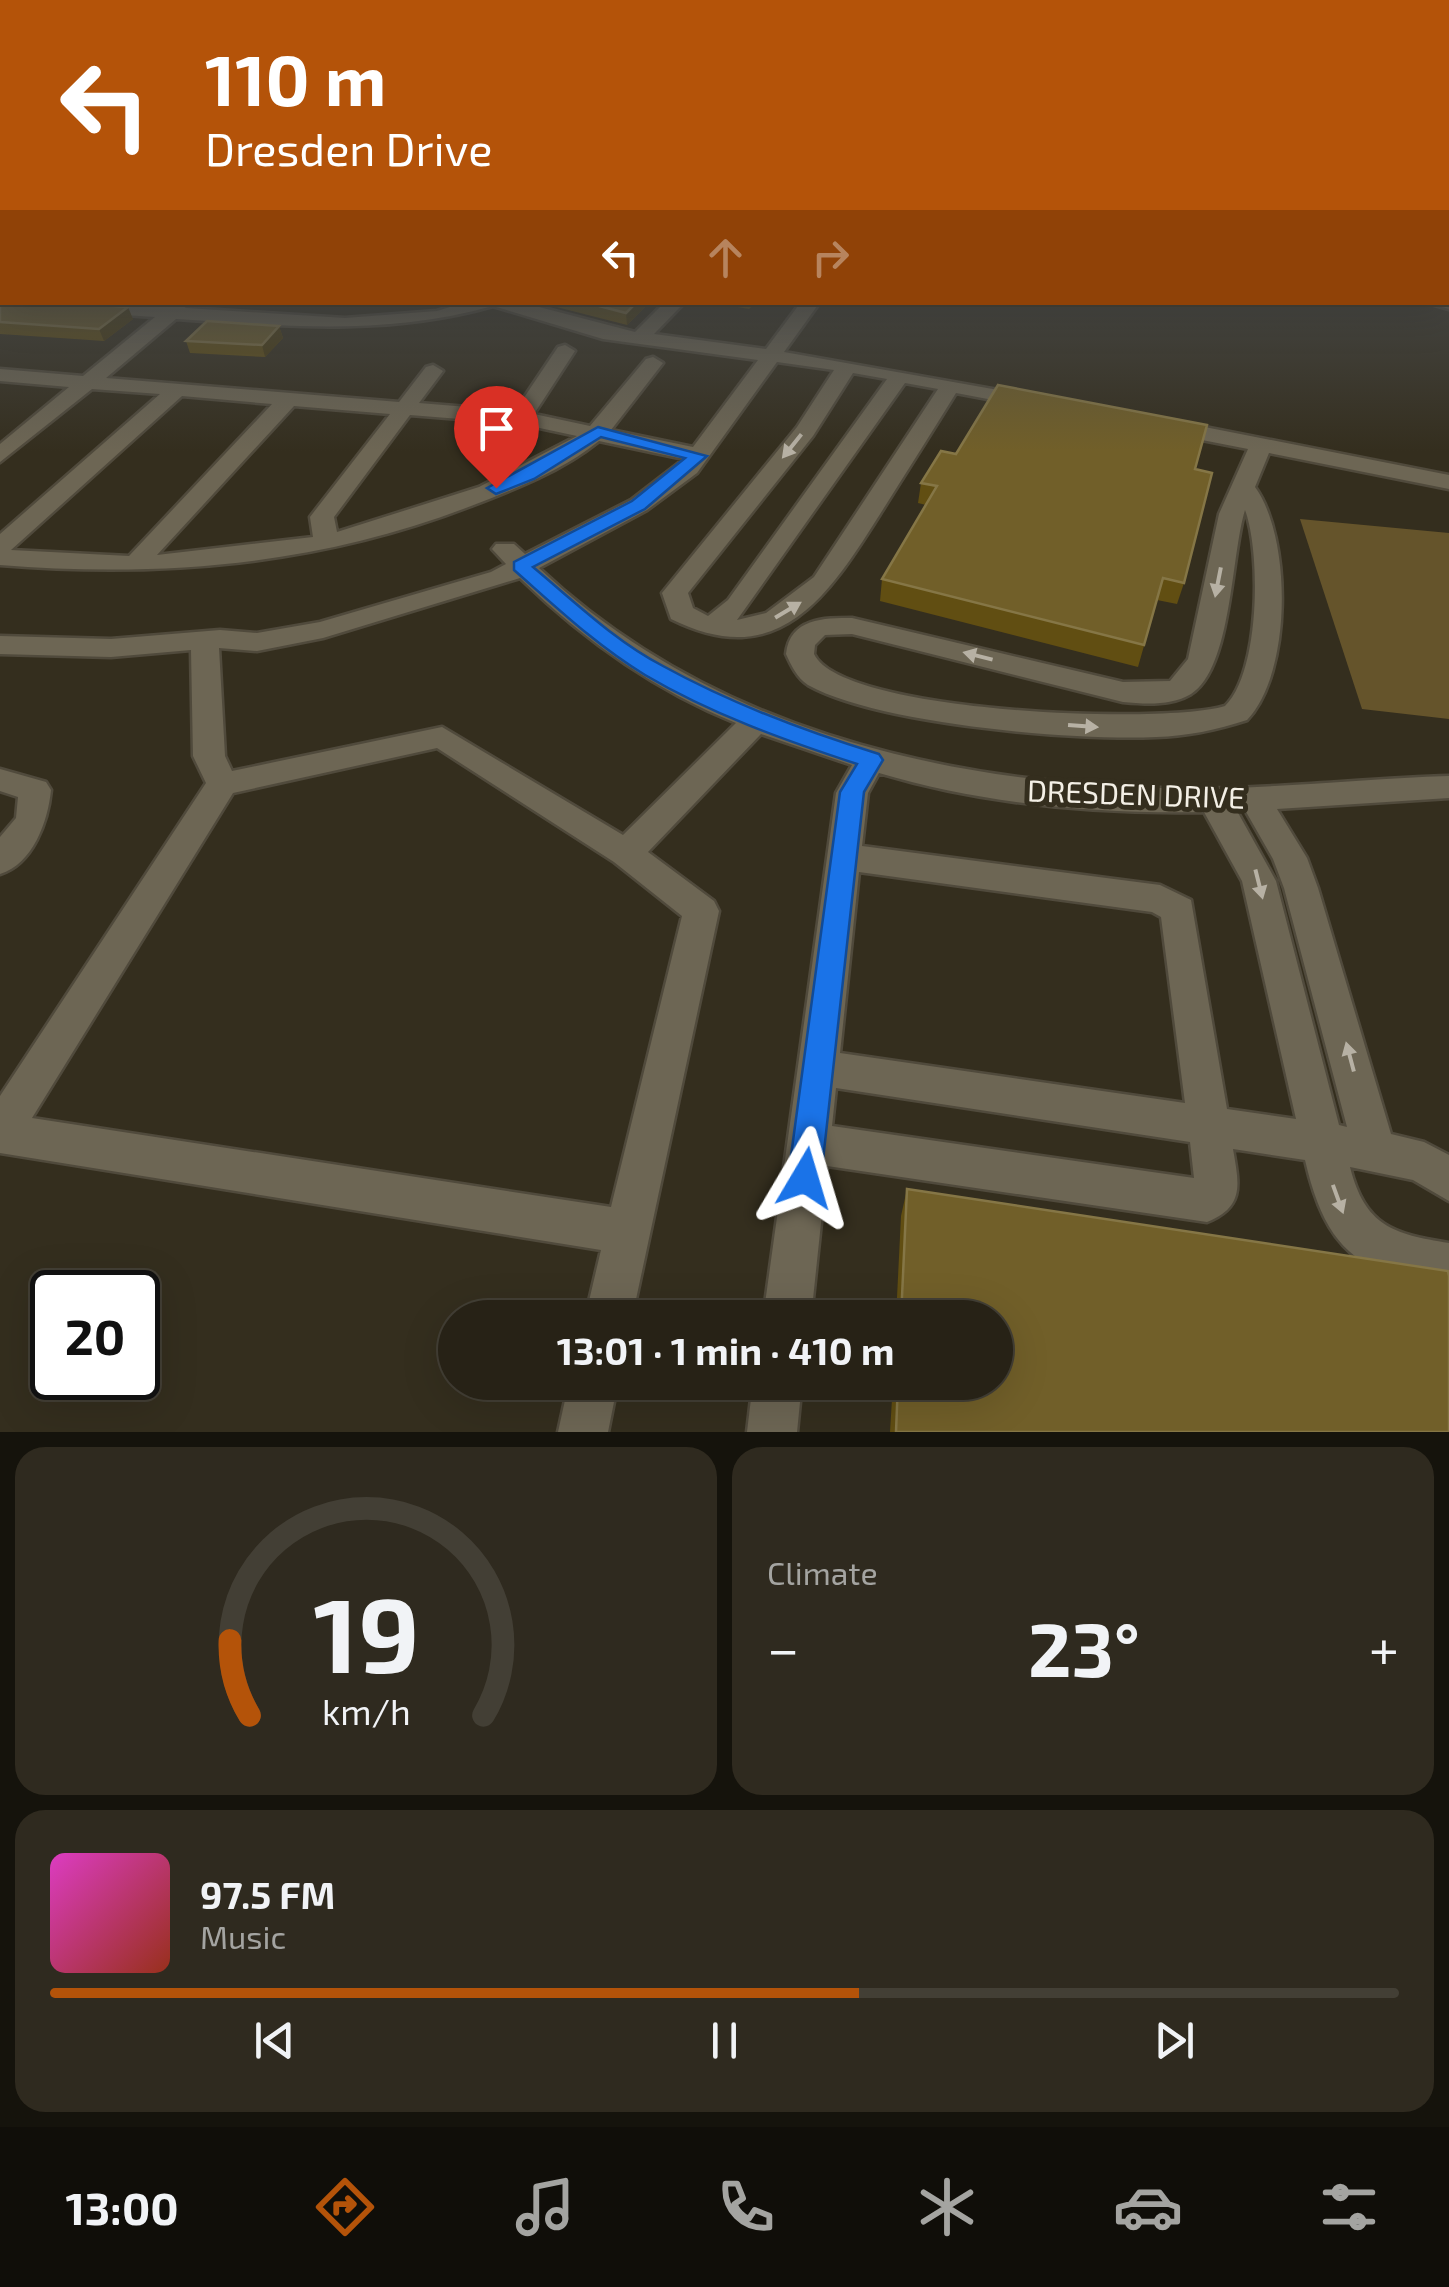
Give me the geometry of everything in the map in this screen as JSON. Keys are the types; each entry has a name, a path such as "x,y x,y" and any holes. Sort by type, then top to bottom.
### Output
{"street":[{"path":"0,455 164,318"},
{"path":"298,318 362,323 418,318"},
{"path":"362,323 363,318"},
{"path":"544,318 567,326 847,366 1048,404"},
{"path":"640,338 660,318"},
{"path":"0,645 111,648 213,640 257,642 324,630 488,582 513,558 639,505 698,456 799,318"},
{"path":"522,418 565,350"},
{"path":"0,557 76,565 184,564 327,543 432,515 528,475 598,432 652,363"},
{"path":"847,366 805,431 675,593 681,613 712,627 758,628 795,607 824,582 950,385"},
{"path":"327,543 322,517 434,372"},
{"path":"0,374 522,418 698,456"},
{"path":"712,627 737,606 900,376"},
{"path":"0,547 176,391"},
{"path":"134,564 288,400"},
{"path":"1144,423 1449,482"},
{"path":"1245,490 1260,514 1268,584 1265,627 1253,684 1246,704 1234,715 1156,729 997,717 844,688 816,678 800,654 802,642 818,627 852,626 1123,692 1167,693 1185,686 1194,680 1202,659 1231,514 1245,490 1261,445"},
{"name":"DRESDEN DRIVE","path":"513,558 602,636 654,670 756,721 871,760 934,776 1044,793 1212,800 1449,787"},
{"path":"213,640 209,756 222,784"},
{"path":"626,853 756,721"},
{"path":"612,1300 701,911 626,853 442,737 222,784 0,1132 626,1232"},
{"path":"788,1300 852,792 871,760"},
{"path":"0,780 35,790 32,821 0,861"},
{"path":"1254,798 1290,858 1301,888 1375,1151"},
{"path":"1212,800 1252,861 1259,881 1336,1198 1349,1226 1384,1254 1449,1266"},
{"path":"809,1143 1207,1201 1218,1192 1178,910 1160,899 844,858"},
{"path":"819,1068 1375,1151 1424,1162 1449,1180"},
{"path":"583,1432 590,1400"},
{"path":"772,1432 776,1400"}],"shaded area":[{"path":"1300,519 1449,533 1449,719 1362,709"}],"building":[{"path":"0,318 114,318 99,329 0,322"},
{"path":"207,321 279,326 262,345 186,341"},
{"path":"998,385 1207,425 1195,469 1212,473 1184,583 1163,578 1144,645 882,579 937,486 921,483 941,451 956,454"},
{"path":"907,1189 1448,1271 1449,1432 896,1432 897,1400 1013,1400 1013,1300 902,1300"}],"route":[{"path":"496,488 528,475 598,432 698,456 689,468 639,505 520,566 602,636 654,670 774,729 871,760 852,792 805,1178"}]}
